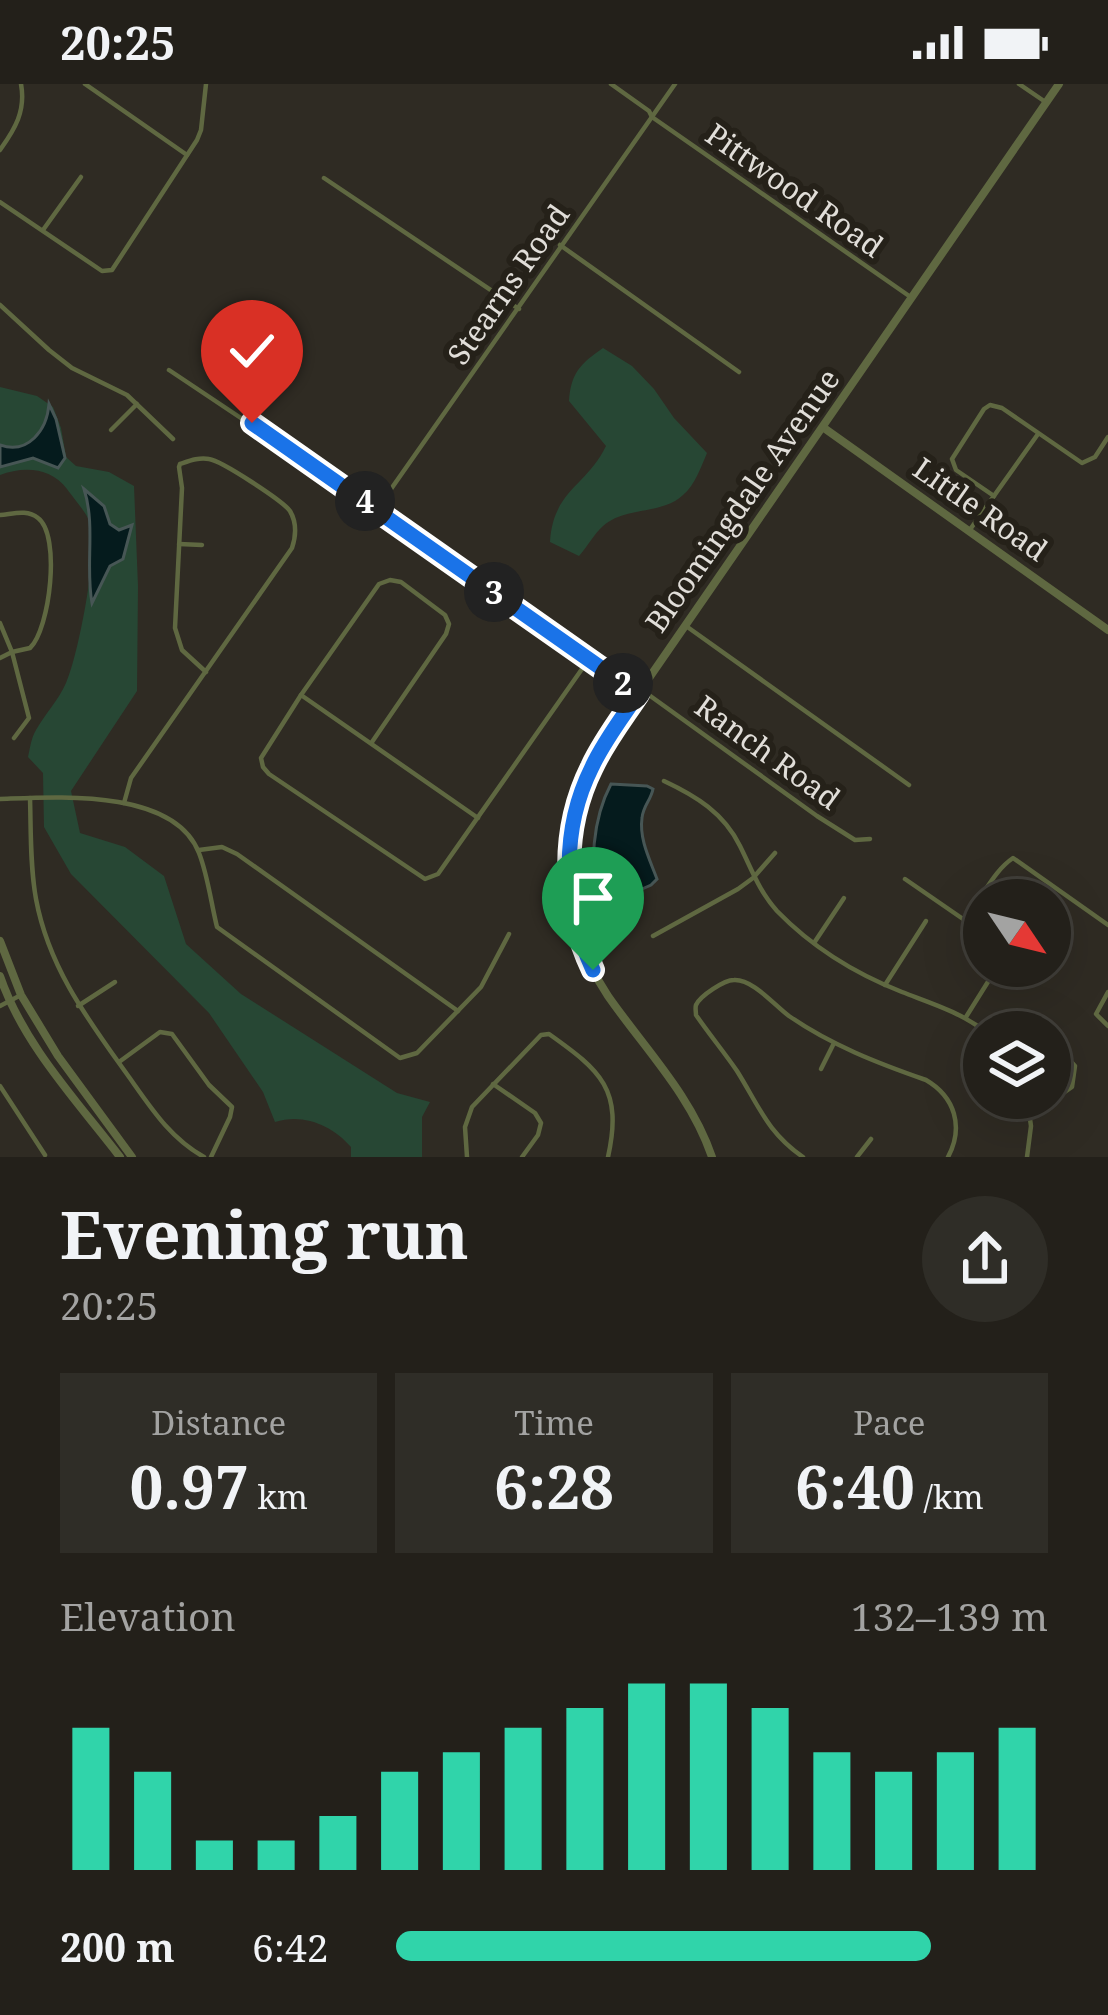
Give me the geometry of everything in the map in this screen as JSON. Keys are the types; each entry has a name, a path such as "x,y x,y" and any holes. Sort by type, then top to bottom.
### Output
{"street":[{"path":"0,150 18,122 21,84"},
{"path":"86,84 187,155"},
{"path":"0,202 102,271 112,270 201,130 206,84"},
{"name":"Pittwood Road","path":"611,84 912,298"},
{"name":"Stearns Road","path":"377,509 675,84"},
{"path":"1019,84 1046,103"},
{"name":"Bloomingdale Avenue","path":"712,1157 698,1121 599,980 580,939 571,898 569,853 578,803 598,754 1059,84"},
{"path":"43,230 81,177"},
{"path":"324,178 519,309"},
{"path":"560,245 739,372"},
{"path":"0,305 60,359 127,395 172,439"},
{"name":"Ranch Road","path":"169,370 817,816 855,840 870,839"},
{"path":"111,430 137,404"},
{"path":"994,496 956,470 952,459 990,405 1003,408 1082,463 1094,457 1108,437"},
{"name":"Little Road","path":"824,428 1108,630"},
{"path":"969,531 1038,434"},
{"path":"124,803 131,778 206,672 292,548 297,534 289,509 222,464 195,459 179,467 175,628 182,650 206,672"},
{"path":"0,515 30,513 43,520 48,529 50,586 42,631 30,648 0,658"},
{"path":"179,544 202,544"},
{"path":"372,742 449,624 445,615 390,580 380,584 301,694 262,752 263,767 424,879 438,874 589,659"},
{"path":"0,623 29,718 14,738"},
{"path":"686,626 909,785"},
{"path":"301,694 478,818"},
{"path":"664,781 717,813 774,907 814,943 885,985 963,1016"},
{"path":"0,800 82,797 124,803 170,819 199,850 217,927 400,1058 417,1053 482,987 509,934"},
{"path":"30,798 36,900 50,952 78,1006 118,1062 165,1126 208,1157 232,1107 209,1085 172,1034 160,1032 118,1062"},
{"path":"199,850 223,847 237,854 458,1011"},
{"path":"652,936 739,890 776,853"},
{"path":"905,879 963,919 1013,858 1108,925"},
{"path":"814,943 844,898"},
{"path":"885,985 926,921"},
{"path":"0,941 21,995 58,1056 131,1157"},
{"path":"0,976 4,1004 120,1157"},
{"path":"802,1157 764,1120 737,1072 695,1015 700,1000 725,982 739,980 835,1043 926,1080 944,1094 956,1123 948,1157"},
{"path":"78,1006 115,982"},
{"path":"1108,992 1096,1014 1108,1026"},
{"path":"4,1004 21,995"},
{"path":"467,1157 465,1127 472,1107 541,1035 549,1034 584,1059 608,1093 614,1110 608,1157"},
{"path":"821,1069 835,1043"},
{"path":"493,1084 535,1113 541,1123 523,1157"},
{"path":"0,1086 45,1155"},
{"path":"1027,1157 1030,1119"},
{"path":"857,1157 871,1139"}],"green space":[{"path":"603,348 632,366 707,453 683,495 612,520 579,556 550,542 564,499 606,446 569,401 578,370"},
{"path":"0,387 37,396 53,407 66,457 76,466 109,472 134,486 137,691 71,791 80,833 125,847 164,876 186,944 241,994 397,1093 430,1102 422,1117 422,1157 351,1157 351,1147 326,1127 296,1119 275,1122 263,1092 209,1013 71,874 44,827 43,773 28,757 34,733 71,670 89,582 92,528 77,502 53,476 27,470 0,475"}],"water":[{"path":"49,404 65,458 58,468 33,458 0,467 0,445 19,446 34,438"},
{"path":"84,489 104,506 110,524 119,530 132,525 123,559 110,566 92,603 89,517"},
{"path":"611,784 653,789 641,826 657,879 601,907 595,890 594,843"}],"route":[{"path":"252,423 638,694 592,766 571,835 571,898 593,970"}]}
